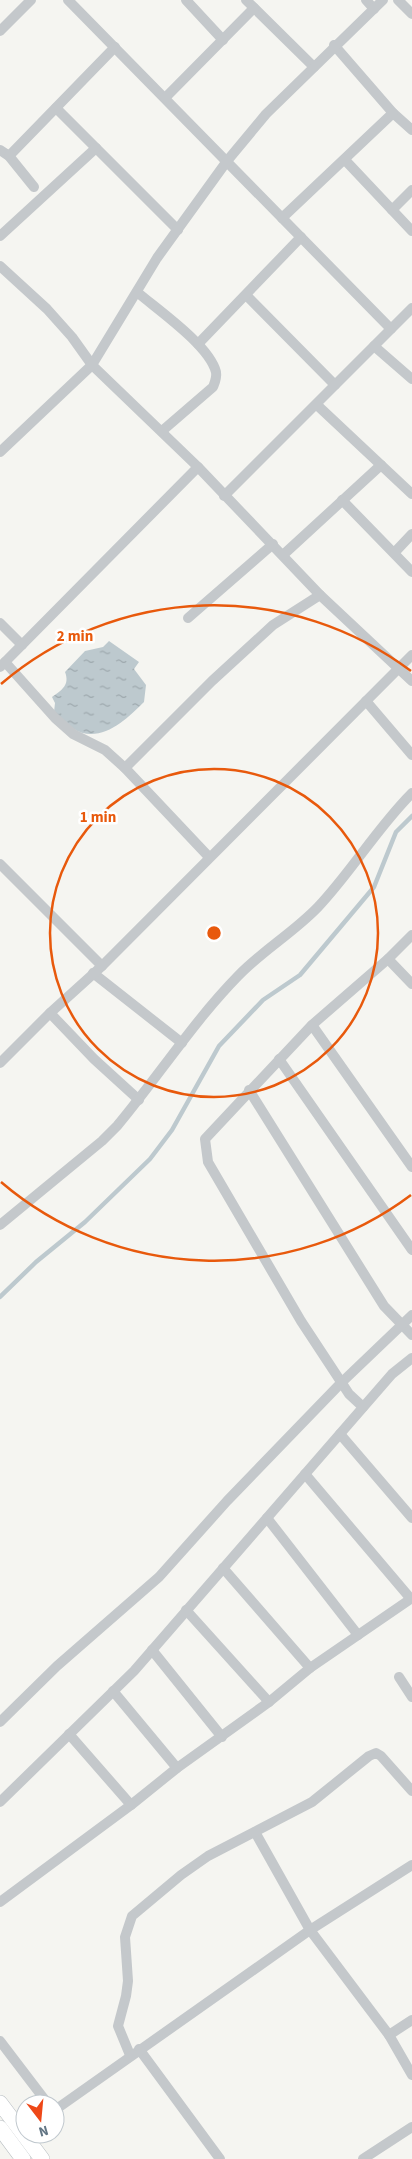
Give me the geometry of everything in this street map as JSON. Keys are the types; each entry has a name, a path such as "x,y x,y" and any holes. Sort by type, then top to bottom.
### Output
{"main road":[{"path":"0,2104 15,2122"},
{"path":"0,2128 23,2159"},
{"path":"31,2144 42,2159"}],"street":[{"path":"0,31 31,0"},
{"path":"68,0 391,329"},
{"path":"186,0 223,40"},
{"path":"246,0 314,67"},
{"path":"366,0 374,8"},
{"path":"0,452 92,365 178,230 227,161 266,114 334,45 383,0"},
{"path":"398,0 412,14"},
{"path":"165,98 254,8"},
{"path":"334,45 393,113 412,130"},
{"path":"34,187 4,153 56,108 115,47"},
{"path":"56,108 178,230"},
{"path":"282,218 393,113"},
{"path":"0,236 96,148"},
{"path":"344,160 412,231"},
{"path":"392,210 412,190"},
{"path":"198,344 247,296 301,237"},
{"path":"0,266 47,309 72,337 92,365 198,467 320,594 412,681"},
{"path":"137,292 198,344 216,370 216,379 213,387 162,431"},
{"path":"247,296 335,385"},
{"path":"224,496 412,308"},
{"path":"374,346 412,379"},
{"path":"317,405 412,494"},
{"path":"283,555 381,465"},
{"path":"198,467 3,665 73,734 105,750 125,768 209,857"},
{"path":"342,500 395,552 412,572"},
{"path":"395,552 412,534"},
{"path":"188,618 273,544"},
{"path":"125,768 212,681 273,625 320,594"},
{"path":"0,623 22,645"},
{"path":"0,1063 50,1012 102,966 412,655"},
{"path":"366,701 412,755"},
{"path":"0,1225 102,1141 139,1100 237,977 261,954 290,934 319,906 382,825 412,794"},
{"path":"0,864 102,966"},
{"path":"363,1407 341,1383 301,1321 208,1162 205,1139 312,1025 388,959 412,935"},
{"path":"388,959 412,984"},
{"path":"93,974 182,1044"},
{"path":"50,1012 82,1047 139,1100"},
{"path":"312,1025 412,1167"},
{"path":"279,1059 412,1250"},
{"path":"249,1090 384,1306 412,1335"},
{"path":"0,1722 57,1666 159,1577 227,1501 341,1383 412,1315"},
{"path":"0,1802 152,1650 392,1374 412,1358"},
{"path":"340,1434 412,1518"},
{"path":"0,1902 131,1805 177,1768 269,1702 310,1668 412,1599 305,1474"},
{"path":"267,1518 358,1635"},
{"path":"223,1568 310,1668"},
{"path":"186,1610 269,1702"},
{"path":"152,1650 222,1737"},
{"path":"399,1677 412,1697"},
{"path":"113,1691 177,1768"},
{"path":"69,1734 131,1805"},
{"path":"220,2159 135,2052 118,2026 128,1981 125,1937 132,1916 201,1861 312,1802 361,1762 376,1753 381,1756 412,1791"},
{"path":"255,1832 310,1930 389,2036 412,2075"},
{"path":"65,2103 310,1930 412,1865"},
{"path":"389,2036 412,2020"},
{"path":"0,2041 40,2094"},
{"path":"363,2159 412,2127"}],"water":[{"path":"109,641 139,662 134,669 146,685 144,702 129,716 111,728 92,734 82,733 72,728 54,712 55,703 52,697 66,684 65,672 85,651 103,647"}],"waterway":[{"path":"0,1297 36,1262 85,1222 150,1159 172,1130 219,1046 263,1000 300,975 374,887 396,832 412,816"}]}
